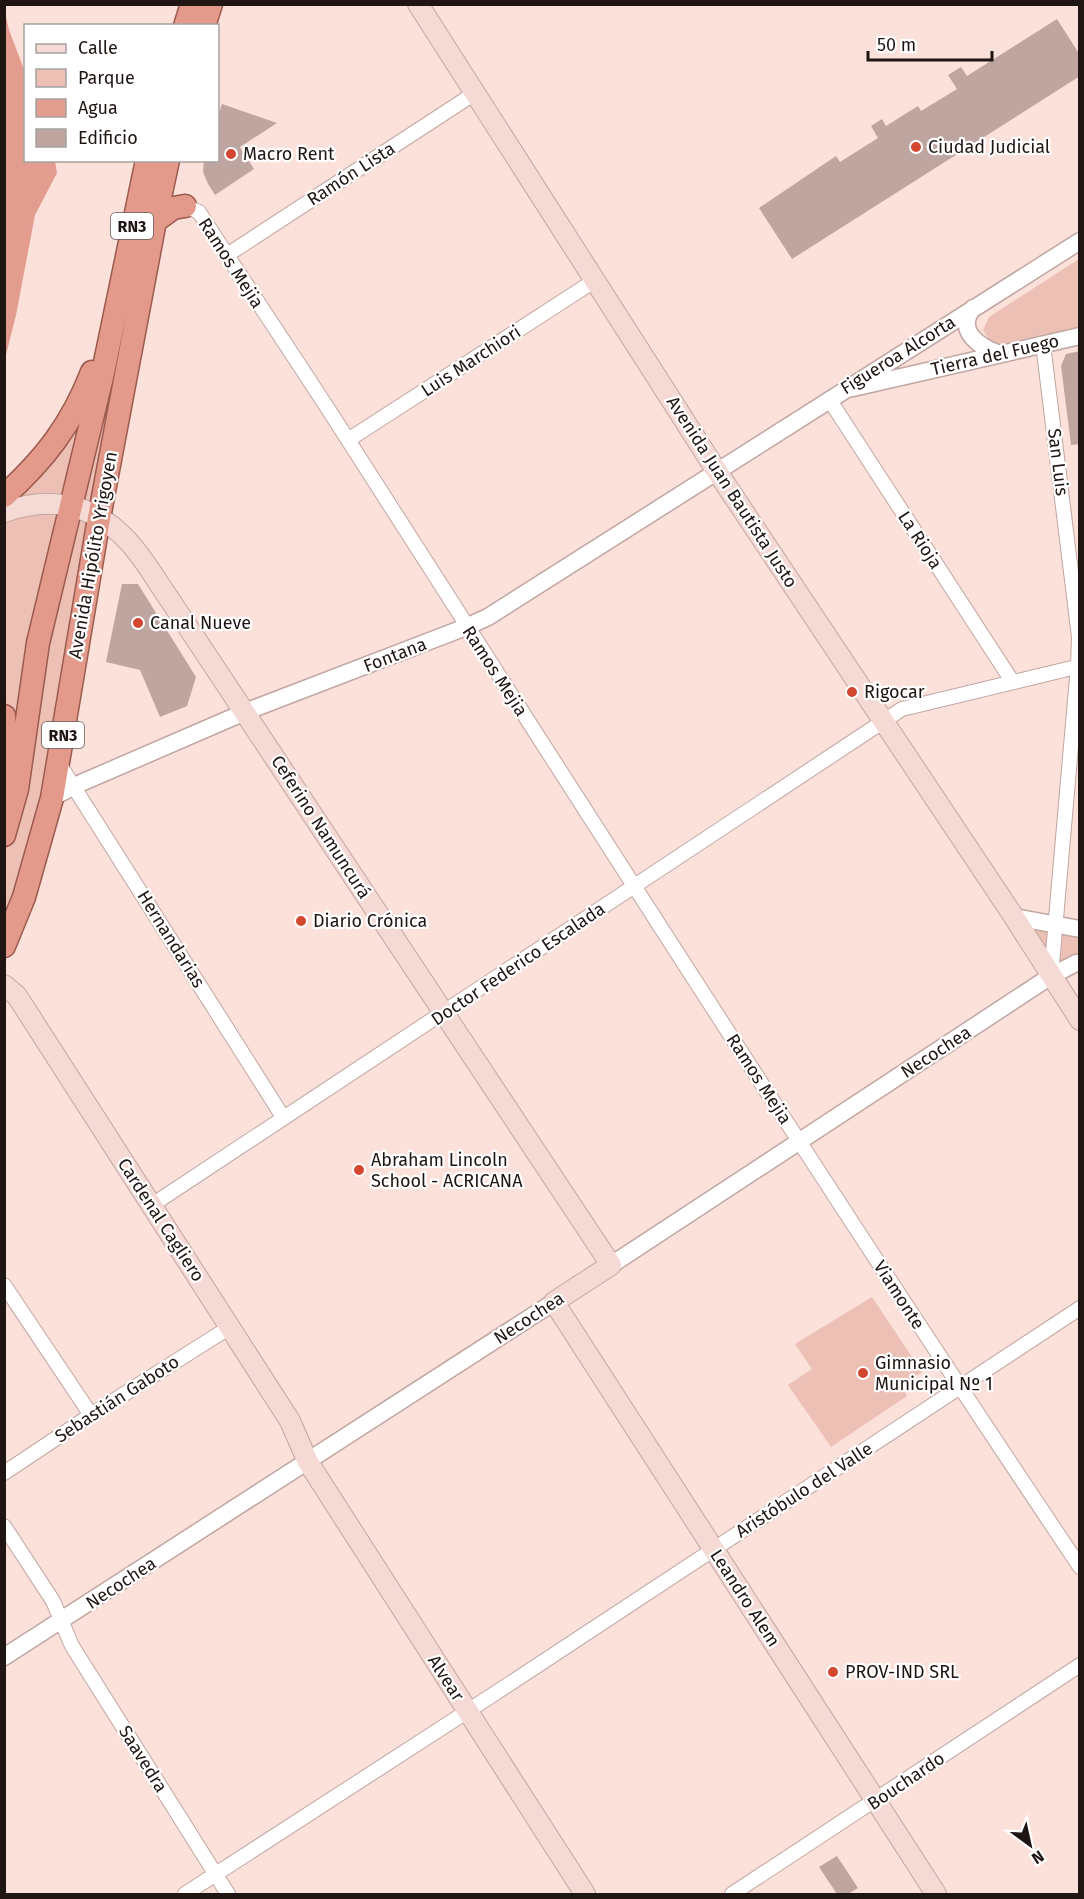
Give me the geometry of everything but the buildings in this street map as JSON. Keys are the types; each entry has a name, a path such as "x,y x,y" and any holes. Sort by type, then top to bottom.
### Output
{"highway":[{"path":"186,24 192,4"},
{"path":"205,24 211,4"},
{"name":"RN3","path":"4,496 42,459 59,438 73,415 97,359 119,291 147,162"},
{"name":"Avenida Hipólito Yrigoyen","path":"4,946 24,897 52,798 99,518 168,162"},
{"path":"155,221 173,208 185,206"},
{"path":"4,835 17,789 38,643 102,377 119,291"},
{"path":"4,716 7,762 4,779"}],"main road":[{"name":"Avenida Juan Bautista Justo","path":"418,4 716,470 1014,917 1080,1020"},
{"path":"4,512 44,503 58,502 71,505"},
{"name":"Ceferino Namuncurá","path":"71,505 99,518 120,532 137,552 610,1265"},
{"name":"Cardenal Cagliero","path":"4,984 17,996 290,1421 308,1462"},
{"name":"Necochea","path":"554,1302 610,1265"},
{"name":"Leandro Alem","path":"554,1302 936,1894"},
{"name":"Alvear","path":"308,1462 585,1894"}],"street":[{"name":"Ramón Lista","path":"226,255 475,93"},
{"name":"Ramos Mejia","path":"185,206 199,212 800,1141"},
{"name":"Figueroa Alcorta","path":"716,470 1080,241"},
{"name":"Luis Marchiori","path":"348,440 594,281"},
{"path":"973,308 966,324 969,330 983,347 1000,354"},
{"name":"Tierra del Fuego","path":"835,395 1080,336"},
{"name":"San Luis","path":"1043,344 1079,637 1079,666 1051,976"},
{"name":"La Rioja","path":"835,395 1012,681"},
{"name":"Fontana","path":"52,798 74,786 245,712 488,617 716,470"},
{"name":"Doctor Federico Escalada","path":"152,1205 902,709 1079,666"},
{"name":"Hernandarias","path":"58,761 284,1117"},
{"path":"1014,917 1080,929"},
{"name":"Necochea","path":"610,1265 1051,976 1080,963"},
{"name":"Viamonte","path":"800,1141 959,1388 1080,1567"},
{"path":"4,1286 91,1415"},
{"name":"Necochea","path":"4,1657 554,1302"},
{"name":"Aristóbulo del Valle","path":"185,1894 714,1550 1080,1308"},
{"name":"Sebastián Gaboto","path":"4,1473 230,1327"},
{"name":"Saavedra","path":"4,1526 53,1601 72,1646 228,1894"},
{"name":"Bouchardo","path":"732,1894 1080,1665"}],"green space":[{"path":"168,162 52,798 5,946 5,496 86,388"},
{"path":"1079,259 1079,328 993,345 983,330 989,317"},
{"path":"1014,917 1079,929 1079,963 1051,976"},
{"name":"Gimnasio Municipal Nº 1","path":"872,1297 922,1372 901,1385 907,1396 831,1447 788,1385 812,1369 795,1344"}],"water":[{"path":"4,8 9,30 24,69 24,162 55,162 57,173 35,215 5,359"}],"place":[{"name":"Ciudad Judicial","path":"916,147"},
{"name":"Macro Rent","path":"231,154"},
{"name":"Canal Nueve","path":"138,623"},
{"name":"Rigocar","path":"852,692"},
{"name":"Diario Crónica","path":"301,921"},
{"name":"Abraham Lincoln School - ACRICANA","path":"359,1170"},
{"name":"Gimnasio Municipal Nº 1","path":"863,1373"},
{"name":"PROV-IND SRL","path":"833,1672"}]}
